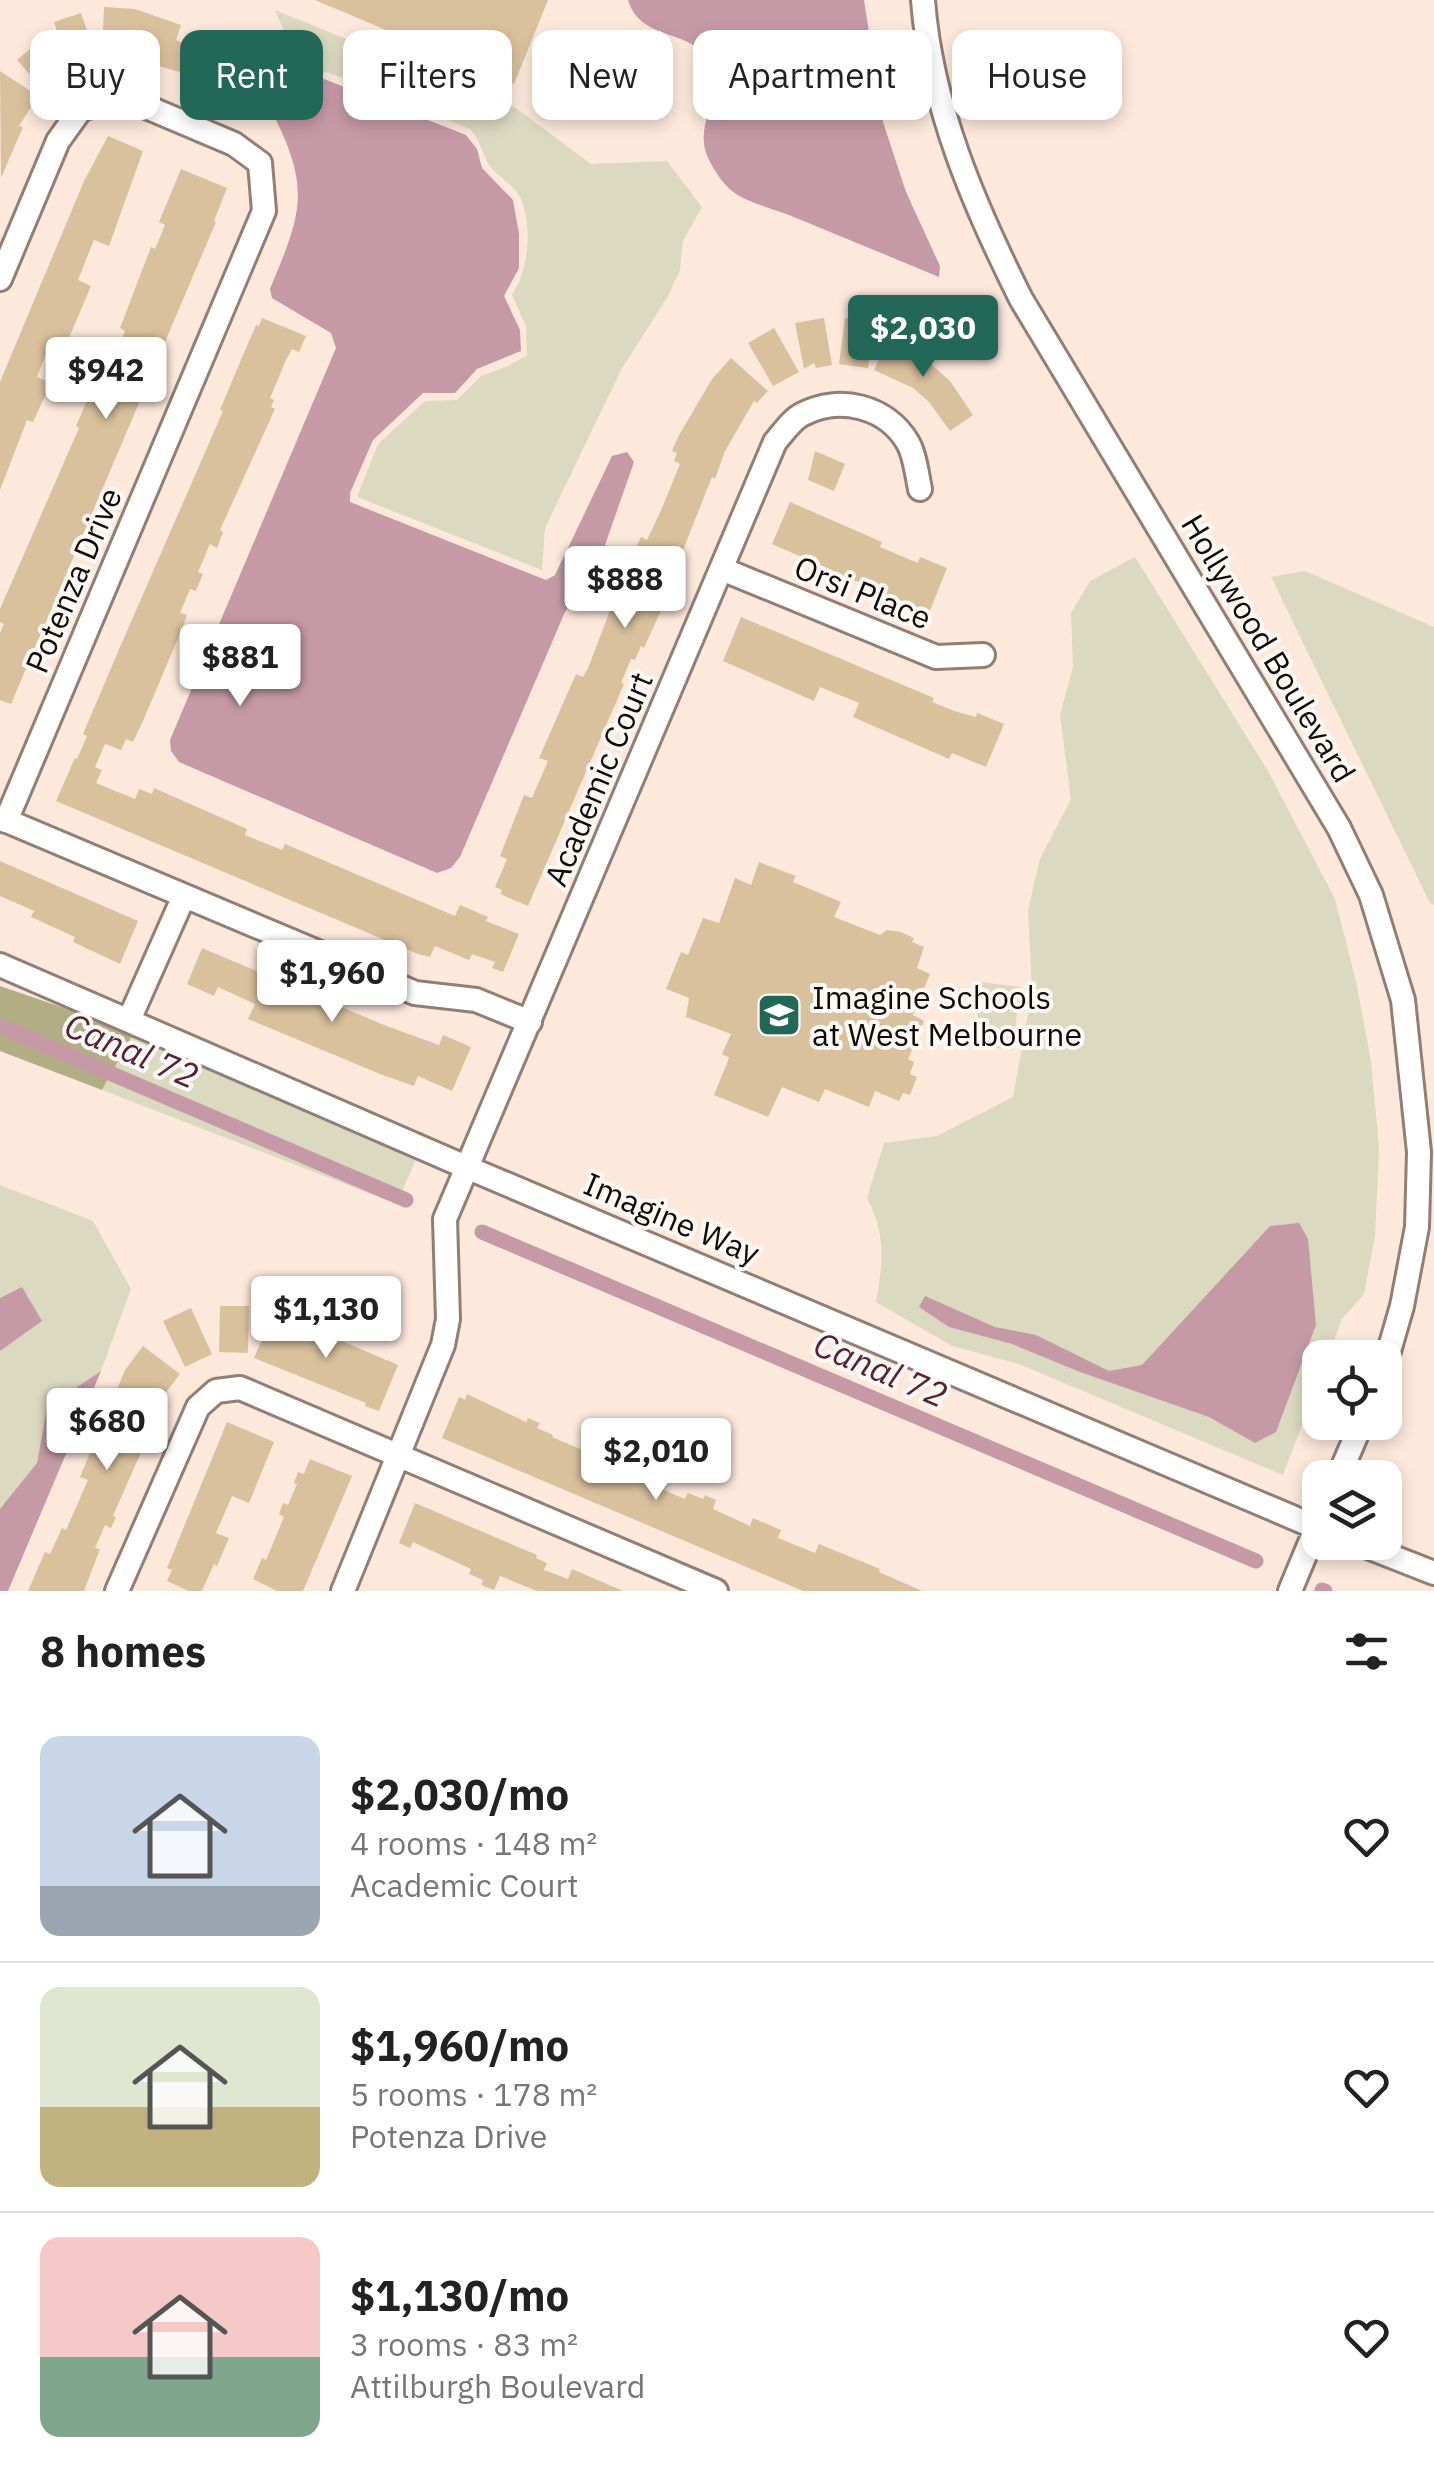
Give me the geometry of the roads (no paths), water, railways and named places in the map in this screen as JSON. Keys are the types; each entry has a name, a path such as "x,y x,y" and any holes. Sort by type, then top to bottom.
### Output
{"street":[{"name":"Hollywood Boulevard","path":"922,0 926,38 952,140 988,234 1021,299 1340,828 1372,895 1403,1000 1427,1156 1402,1306 1392,1340"},
{"name":"Potenza Drive","path":"0,279 58,141 81,109 123,97 234,144 260,164 264,211 3,820 415,993 476,1000 530,1022"},
{"name":"Academic Court","path":"342,1591 443,1345 448,1318 446,1219 775,442 799,415 826,405 858,405 886,419 908,444 920,490"},
{"name":"Orsi Place","path":"722,569 936,657 983,655"},
{"path":"129,1020 184,896"},
{"name":"Imagine Way","path":"0,965 466,1168 1302,1518"},
{"path":"117,1591 198,1406 216,1392 240,1388 716,1591"},
{"path":"1290,1591 1304,1560"},
{"path":"1400,1560 1434,1573"}],"waterway":[{"name":"Canal 72","path":"0,1026 406,1200"},
{"name":"Canal 72","path":"482,1232 1256,1561"}],"place":[{"name":"Imagine Schools at West Melbourne","path":"779,1015"}]}
